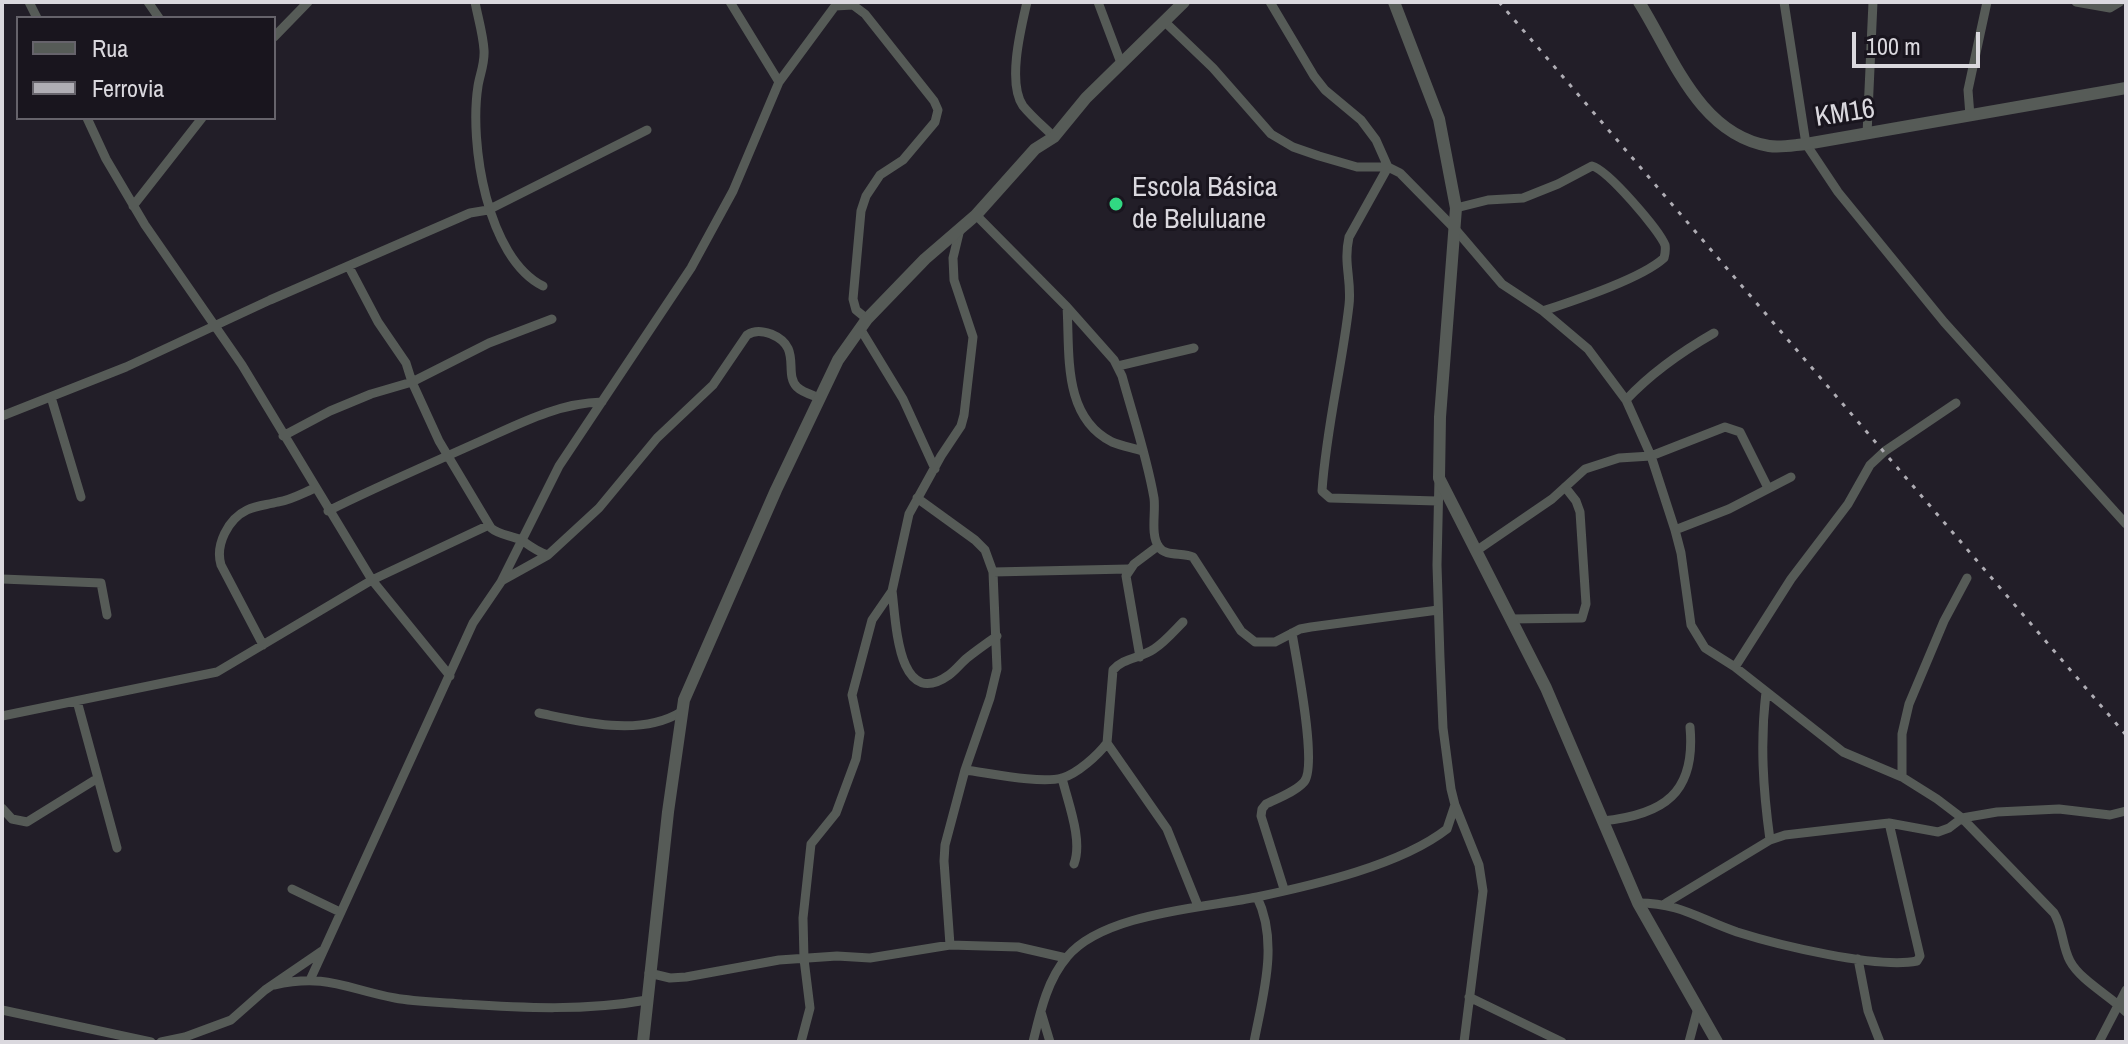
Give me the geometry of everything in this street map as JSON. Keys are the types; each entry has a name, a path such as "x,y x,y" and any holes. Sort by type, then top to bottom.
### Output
{"street":[{"path":"276,35 308,2"},
{"path":"475,2 484,52 478,86 479,152 488,210 524,274 543,286"},
{"path":"730,2 779,82"},
{"path":"1027,2 1018,41 1017,91 1023,106 1054,137"},
{"path":"1098,2 1121,63"},
{"path":"643,1042 681,712 770,504 846,347 864,324 961,226 976,215 1035,149 1054,137 1086,98 1184,2"},
{"path":"1270,2 1314,76 1325,90 1361,120 1376,140 1388,167 1409,181 1502,284 1543,311 1588,349 1626,400 1651,456 1675,530 1691,625 1705,648 1735,667 1843,752 1902,777 1962,818 2054,913 2063,931 2067,954 2077,970 2126,1012"},
{"path":"1394,2 1439,119 1456,208 1437,501 1438,610 1443,728 1451,789 1479,865 1483,891 1464,1042"},
{"name":"KM16","path":"1639,2 1693,93 1717,119 1742,135 1769,146 1806,144 2126,88"},
{"path":"1784,2 1806,144 1838,192 1944,322 2126,524"},
{"path":"1867,134 1873,2"},
{"path":"1970,116 1968,90 1987,2"},
{"path":"2076,2 2110,8 2120,2"},
{"path":"310,980 473,623 501,582 559,466 691,268 733,191 779,82 836,4 853,5 865,14 938,110 935,122 903,160 880,175 866,196 859,230 853,299 935,469"},
{"path":"1165,22 1213,68 1271,134 1293,147 1357,167 1388,167"},
{"path":"88,120 133,206 216,325 372,580 450,676"},
{"path":"133,206 200,120"},
{"path":"2,416 126,367 470,213 488,210 647,130"},
{"path":"1456,208 1531,196 1592,166 1608,173 1619,185 1664,243 1664,258 1651,268 1543,311"},
{"path":"1388,167 1349,237 1345,267 1349,304 1322,491 1330,498 1437,501"},
{"path":"976,215 1067,307 1118,366 1154,495 1155,539 1158,546 1162,551 1193,557 1241,631 1255,642 1275,642 1311,627 1438,610"},
{"path":"961,226 953,258 954,280 973,337 961,426 917,498 905,527 892,591 901,655 907,672 916,681 940,680 997,636"},
{"path":"349,267 378,322 406,363 431,425 489,525 498,533 521,540 548,555"},
{"path":"1067,307 1070,376 1076,400 1096,430 1112,441 1142,451"},
{"path":"283,436 330,411 412,382 489,343 552,319"},
{"path":"501,582 548,555 599,508 657,438 713,385 747,335 754,331 780,338 790,353 792,379 796,386 820,398"},
{"path":"1626,400 1648,377 1714,333"},
{"path":"1118,366 1194,348"},
{"path":"51,397 81,497"},
{"path":"328,511 449,455 571,404 602,402"},
{"path":"1735,667 1791,579 1848,504 1870,465 1885,451 1956,403"},
{"path":"1476,551 1585,469 1619,458 1651,456 1729,427 1740,432 1768,488"},
{"path":"1675,530 1729,509 1791,477"},
{"path":"1439,478 1546,688 1638,903 1717,1042"},
{"path":"1511,619 1582,618 1586,604 1580,512 1565,487"},
{"path":"263,645 221,565 221,540 240,513 249,508 292,498 315,488"},
{"path":"917,498 975,540 985,550 993,572 998,655 994,684 965,770 945,845 950,945"},
{"path":"2,716 217,672 372,580 489,525"},
{"path":"993,572 1128,569 1158,546"},
{"path":"1128,569 1126,576 1140,657"},
{"path":"1902,777 1902,734 1909,704 1944,621 1967,578"},
{"path":"2,579 101,583 107,615"},
{"path":"801,1042 810,1008 803,918 811,844 843,800 860,733 852,695 872,620 892,591"},
{"path":"965,770 1062,778 1101,752 1107,743 1113,670 1119,663 1140,657 1157,647 1183,622"},
{"path":"1284,889 1261,816 1266,804 1301,785 1308,775 1306,722 1292,633"},
{"path":"1766,692 1761,735 1770,840"},
{"path":"77,701 117,848"},
{"path":"539,713 619,725 659,722 681,712"},
{"path":"1602,821 1637,815 1667,801 1682,787 1691,760 1690,727"},
{"path":"1107,743 1167,829 1198,906"},
{"path":"2,808 12,819 27,822 98,778"},
{"path":"1062,778 1075,834 1077,858 1074,864"},
{"path":"1033,1042 1044,1035 1041,1012 1055,974 1066,958 1087,940 1154,915 1257,897 1398,856 1447,829 1455,805"},
{"path":"1666,903 1770,840 1818,830 1889,823 1938,832 1976,814 2059,809 2110,815 2126,811"},
{"path":"1638,903 1666,903 1739,932 1858,959 1904,964 1917,961 1920,956 1889,823"},
{"path":"292,889 340,912"},
{"path":"1254,1042 1268,953 1267,925 1257,897"},
{"path":"649,973 686,977 738,965 837,956 870,958 950,945 1018,947 1066,958"},
{"path":"161,1042 221,1025 242,1013 255,998 324,950"},
{"path":"1858,959 1868,1011 1880,1042"},
{"path":"274,985 310,980 339,983 394,998 479,1005 582,1007 647,1000"},
{"path":"2099,1042 2126,990"},
{"path":"1469,997 1562,1042"},
{"path":"1689,1042 1698,1008"},
{"path":"2,1010 151,1042"}],"railway":[{"path":"1499,2 2126,735"}],"place":[{"name":"Escola Básica de Beluluane","path":"1116,204"}]}
